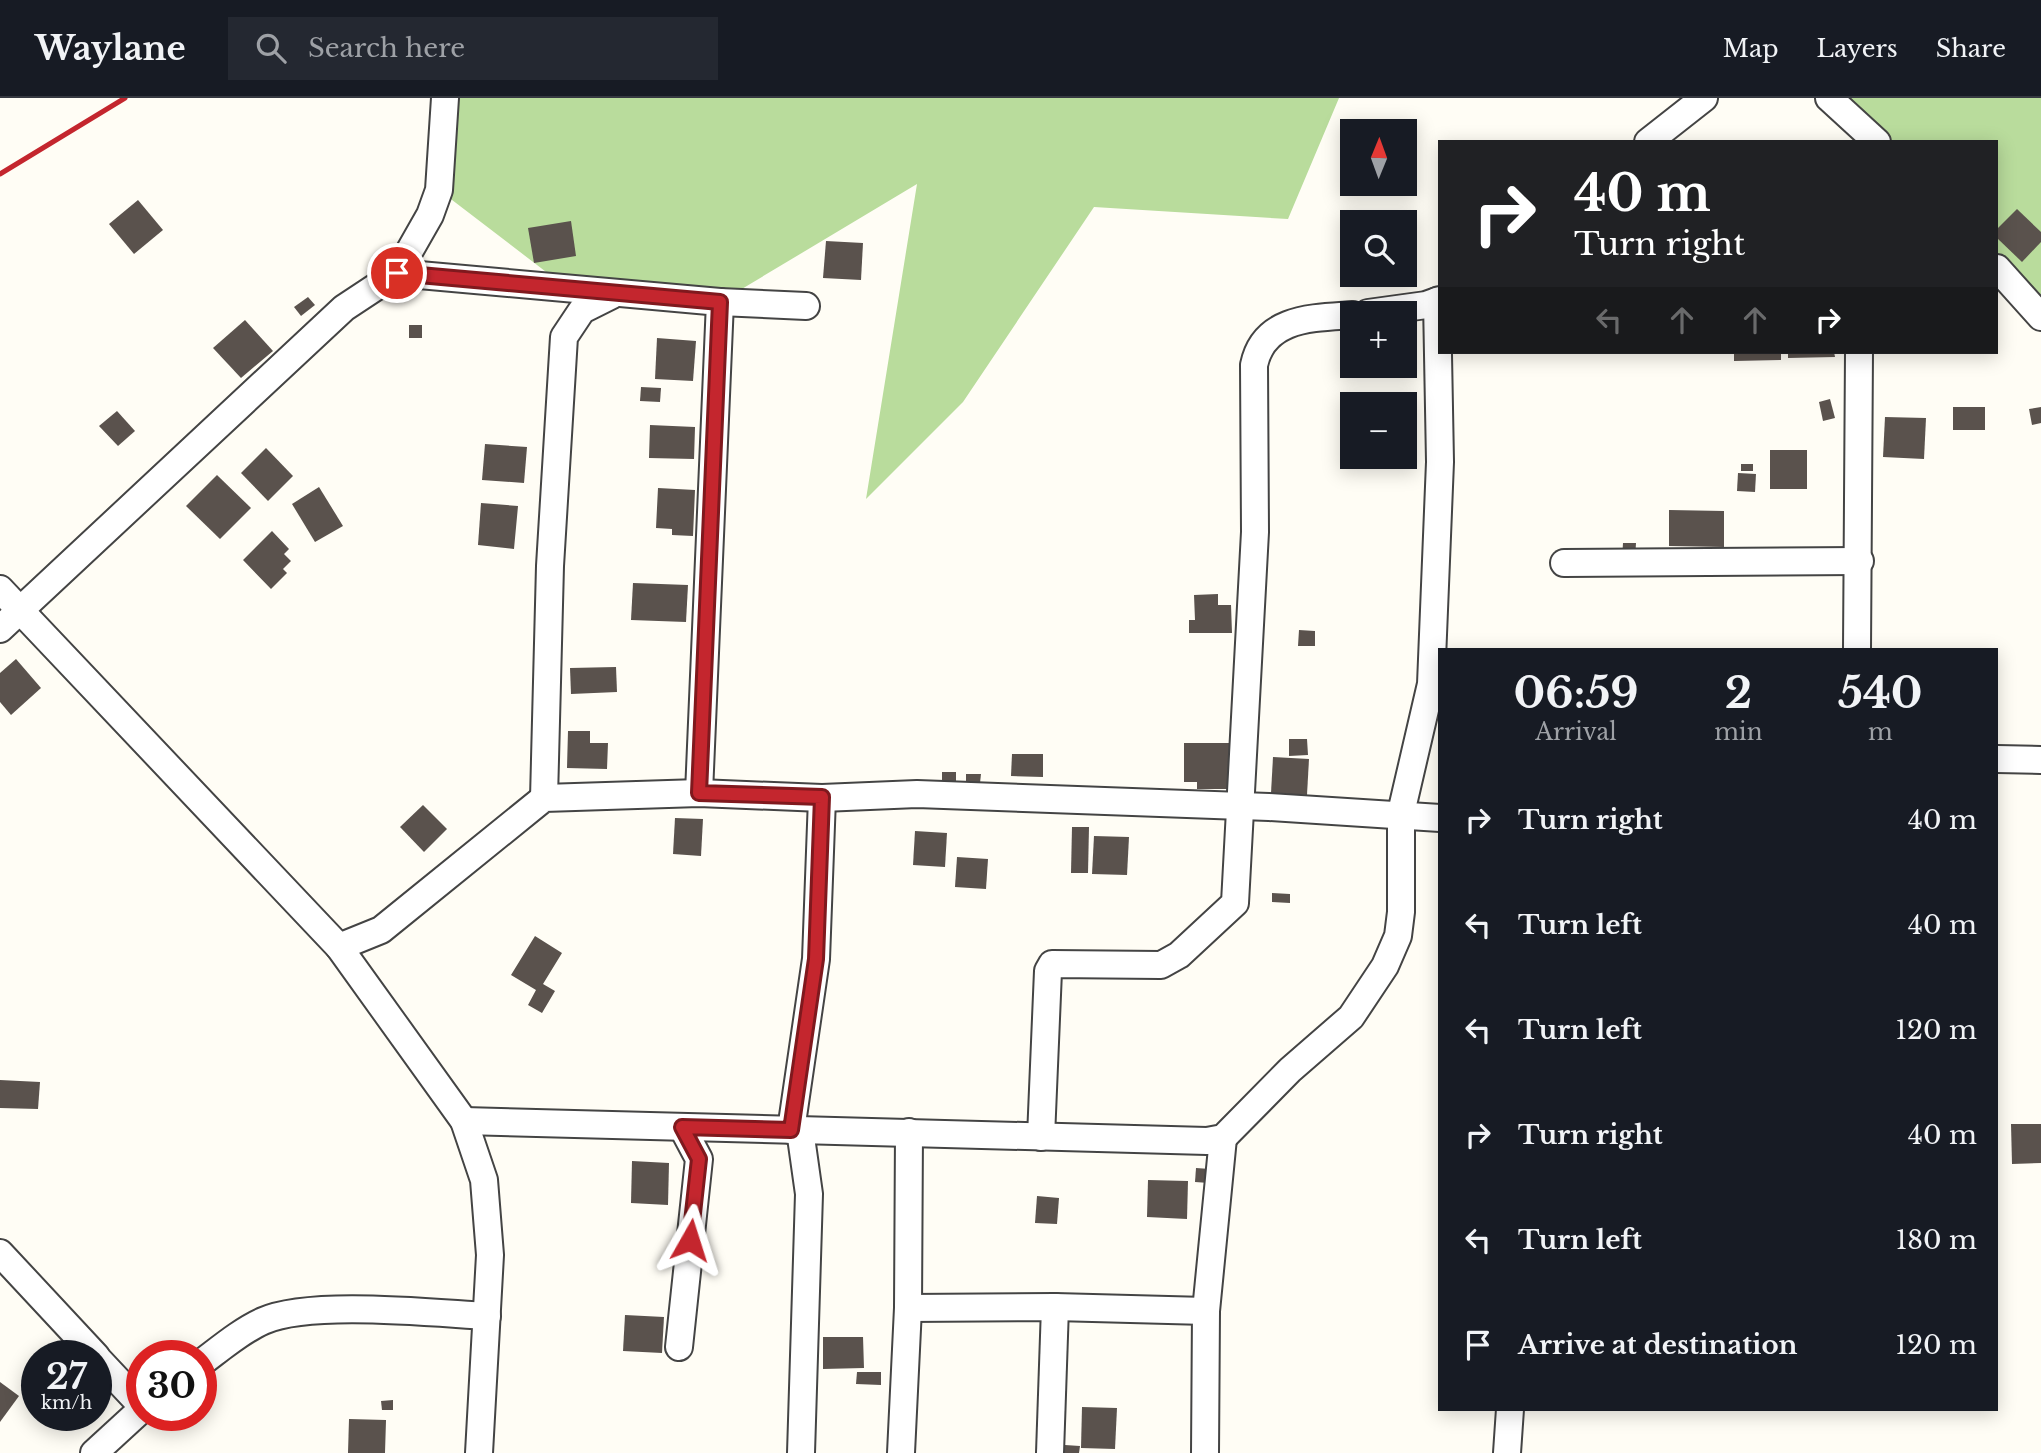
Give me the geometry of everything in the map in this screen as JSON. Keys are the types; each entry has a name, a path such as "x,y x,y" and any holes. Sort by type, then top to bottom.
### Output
{"street":[{"path":"0,629 344,308 397,273 430,215 439,190 445,98"},
{"path":"1651,140 1704,98"},
{"path":"1829,98 1875,140"},
{"path":"1998,269 2041,317"},
{"path":"397,273 612,295 806,306"},
{"path":"544,799 550,566 564,337 582,310 612,295"},
{"path":"1417,305 1438,301"},
{"path":"699,793 720,302"},
{"path":"1041,1136 1048,971 1052,964 1146,967 1161,965 1179,956 1235,903 1238,806 1255,532 1254,365 1257,350 1265,336 1283,326 1306,319 1340,316"},
{"path":"464,1121 1207,1141 1223,1138 1290,1070 1350,1017 1385,966 1398,936 1401,912 1401,813 1431,684 1440,463 1439,354"},
{"path":"1857,648 1860,561 1859,354"},
{"path":"1564,563 1860,561"},
{"path":"0,589 339,947 464,1121 474,1145 489,1209 480,1453"},
{"path":"1998,759 2041,760"},
{"path":"339,947 382,930 544,799 699,793 822,797 917,794 1401,813 1438,818"},
{"path":"801,1453 809,1194 795,1130 816,959 822,797"},
{"path":"679,1347 699,1159 682,1127"},
{"path":"901,1453 908,1308 909,1132"},
{"path":"1205,1453 1206,1311 1223,1138"},
{"path":"0,1253 80,1340"},
{"path":"908,1308 1055,1307 1206,1311"},
{"path":"1050,1453 1055,1307"},
{"path":"217,1352 266,1320 294,1313 332,1310 487,1315"},
{"path":"112,1375 126,1390"},
{"path":"1507,1453 1510,1411"},
{"path":"94,1453 126,1423"}],"green space":[{"path":"445,98 1339,98 1288,219 1094,207 963,402 866,499 917,184 720,302 571,291 439,190"},
{"path":"1841,98 2041,98 2041,317 1998,269 1998,140 1879,140"}],"building":[{"path":"138,200 163,230 134,254 109,224"},
{"path":"2017,209 2041,232 2041,242 2022,262 1998,239 1998,228"},
{"path":"571,221 576,256 534,263 528,228"},
{"path":"826,241 863,243 861,280 823,278"},
{"path":"308,297 315,305 301,316 294,307"},
{"path":"245,320 273,351 241,378 213,348"},
{"path":"409,325 422,325 422,338 409,338"},
{"path":"657,338 696,341 693,381 655,379"},
{"path":"1734,354 1781,354 1781,360 1734,361"},
{"path":"1788,354 1834,354 1835,357 1788,358"},
{"path":"641,387 661,388 660,402 640,401"},
{"path":"1830,399 1835,418 1823,421 1819,402"},
{"path":"1953,407 1985,407 1985,430 1953,430"},
{"path":"2041,407 2041,423 2032,425 2029,409"},
{"path":"117,411 135,431 118,446 99,426"},
{"path":"1885,417 1926,418 1924,459 1883,457"},
{"path":"650,425 695,427 694,459 649,458"},
{"path":"485,444 527,447 524,483 482,480"},
{"path":"266,448 293,476 268,501 241,473"},
{"path":"1770,450 1807,450 1807,489 1770,489"},
{"path":"1741,464 1753,464 1753,471 1741,471"},
{"path":"1738,473 1756,474 1755,492 1737,491"},
{"path":"217,475 251,508 220,539 186,506"},
{"path":"319,487 343,526 315,542 292,504"},
{"path":"658,488 695,490 693,536 672,535 672,529 656,528"},
{"path":"481,503 518,506 514,549 478,545"},
{"path":"1669,510 1724,511 1724,547 1669,546"},
{"path":"272,531 289,549 284,554 291,561 283,569 287,573 271,589 243,560"},
{"path":"1623,543 1636,543 1635,561 1622,560"},
{"path":"633,583 688,585 686,622 631,620"},
{"path":"1218,594 1218,605 1231,605 1232,633 1189,633 1189,620 1195,620 1194,595"},
{"path":"1299,630 1315,631 1315,646 1298,646"},
{"path":"16,659 41,688 11,715 0,702 0,673"},
{"path":"616,667 617,692 571,694 570,668"},
{"path":"568,731 590,731 590,743 608,743 607,769 567,768"},
{"path":"1289,739 1307,739 1308,755 1289,756"},
{"path":"1184,743 1229,743 1229,789 1197,789 1197,782 1184,782"},
{"path":"1012,754 1043,754 1043,777 1011,776"},
{"path":"1273,757 1309,759 1307,795 1271,793"},
{"path":"942,772 956,772 956,784 942,784"},
{"path":"966,774 981,774 980,783 966,783"},
{"path":"423,805 447,829 424,852 400,827"},
{"path":"675,818 703,819 701,856 673,854"},
{"path":"1072,827 1089,827 1088,873 1071,873"},
{"path":"915,831 947,833 945,867 913,865"},
{"path":"1094,836 1129,837 1127,875 1092,874"},
{"path":"957,857 988,859 986,889 955,887"},
{"path":"1272,893 1290,894 1290,903 1272,902"},
{"path":"535,936 562,953 543,984 555,991 542,1013 528,1005 536,990 511,975"},
{"path":"0,1080 40,1082 38,1109 0,1108"},
{"path":"2011,1124 2041,1124 2041,1163 2012,1164"},
{"path":"632,1161 669,1163 668,1205 631,1203"},
{"path":"1196,1168 1210,1169 1209,1183 1195,1182"},
{"path":"1148,1180 1188,1181 1187,1219 1147,1217"},
{"path":"1037,1196 1059,1198 1057,1224 1035,1223"},
{"path":"625,1315 664,1317 662,1353 623,1351"},
{"path":"823,1337 863,1337 864,1368 823,1369"},
{"path":"857,1372 881,1372 881,1385 856,1384"},
{"path":"0,1382 19,1396 0,1422"},
{"path":"393,1400 393,1410 382,1410 381,1401"},
{"path":"1082,1407 1117,1408 1115,1449 1081,1448"},
{"path":"349,1419 386,1420 385,1453 348,1453"},
{"path":"1065,1445 1080,1446 1079,1453 1065,1453"}],"railway":[{"path":"0,174 125,98"}],"route":[{"path":"397,273 612,295 720,302 699,793 822,797 816,959 791,1130 682,1127 699,1159 690,1240"}]}
